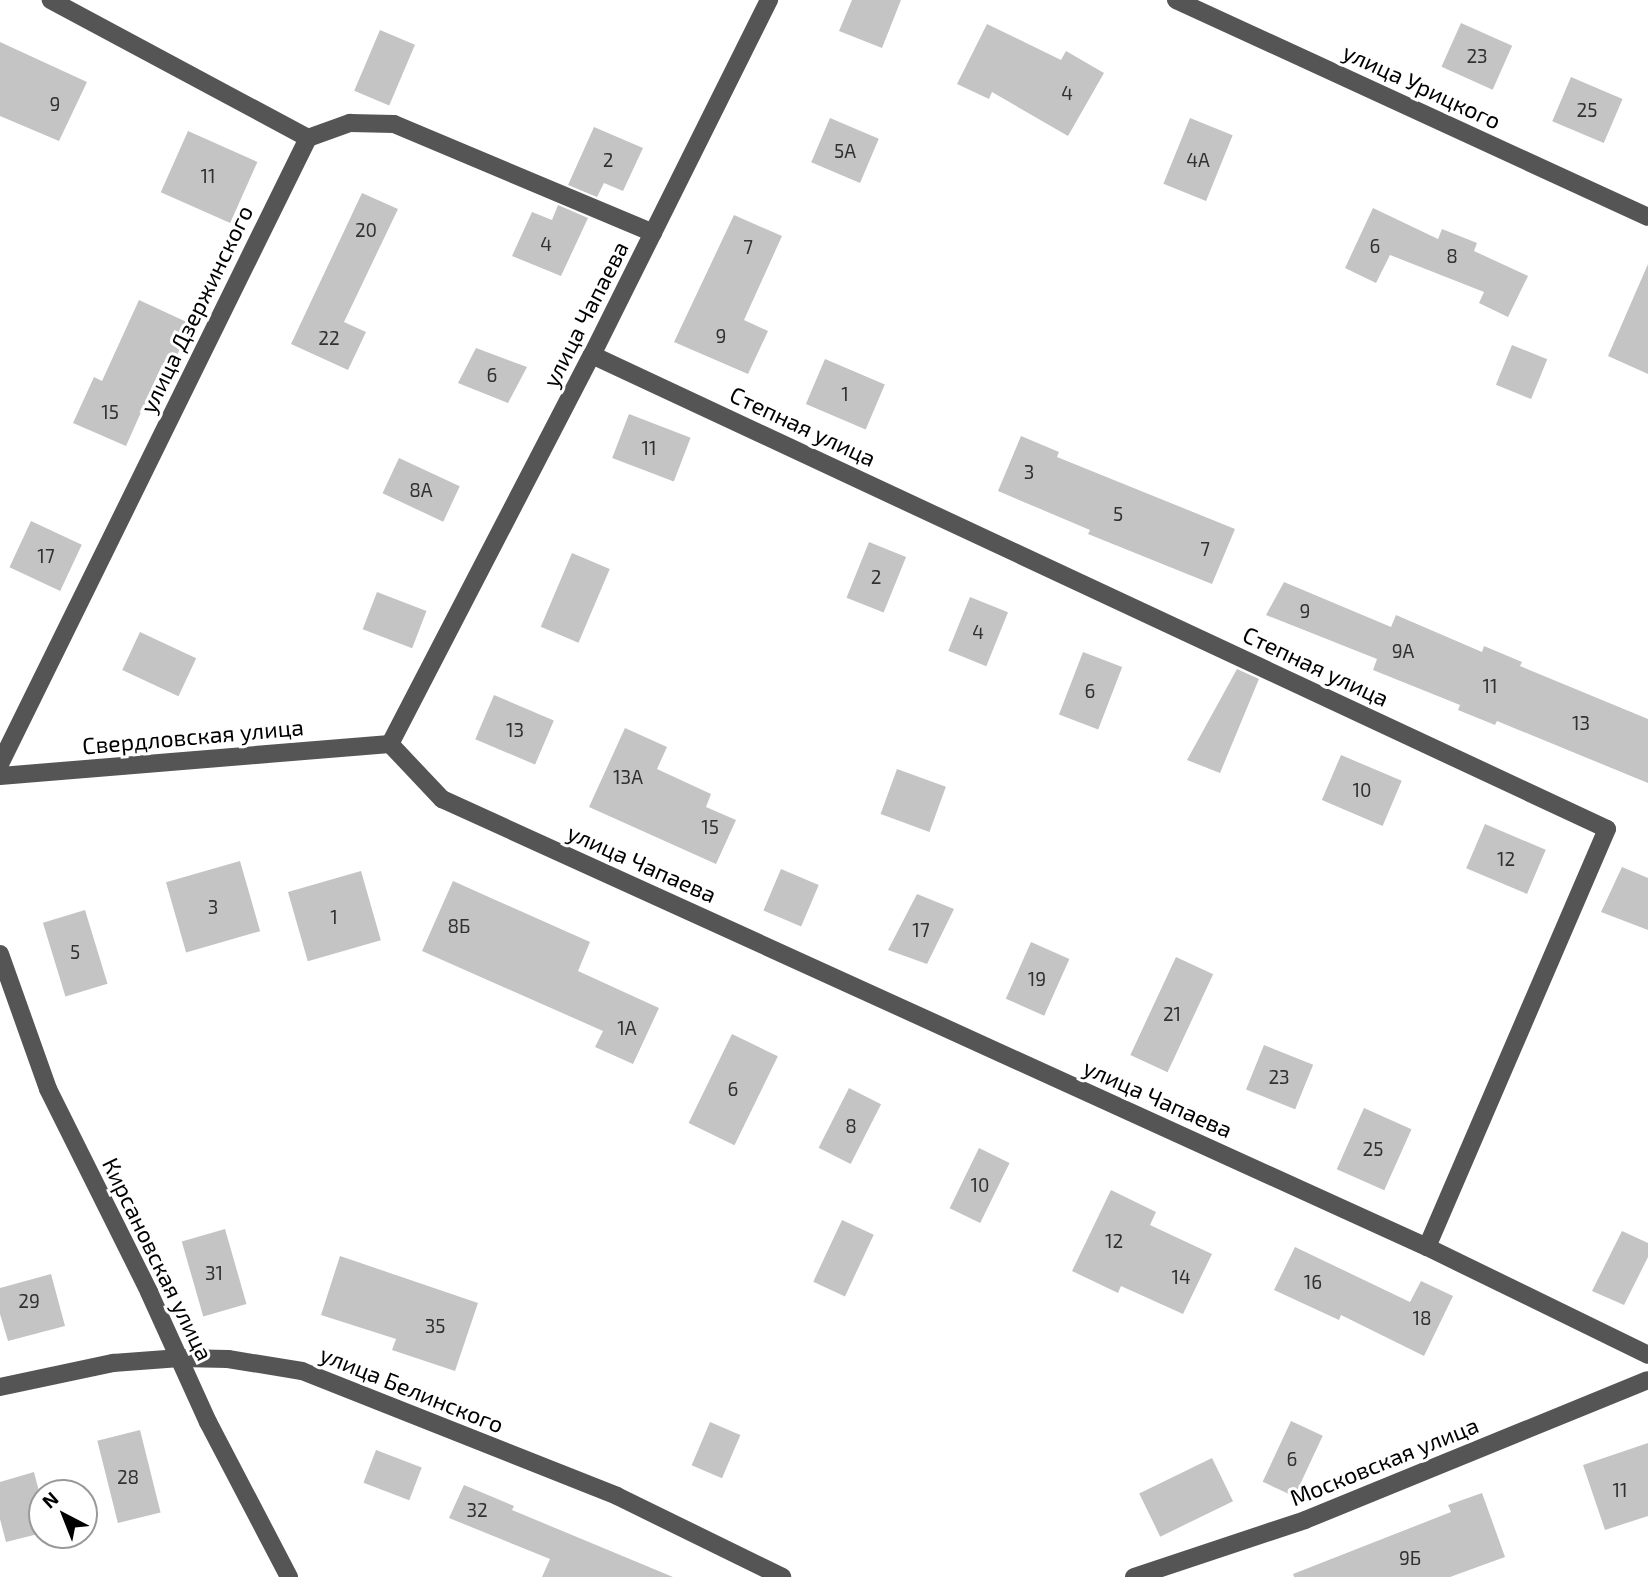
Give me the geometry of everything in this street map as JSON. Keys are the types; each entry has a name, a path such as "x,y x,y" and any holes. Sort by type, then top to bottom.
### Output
{"street":[{"path":"51,0 308,138 350,123 394,124 653,233"},
{"name":"улица Чапаева","path":"769,0 592,355 390,744 442,799 1427,1247 1648,1355"},
{"name":"улица Урицкого","path":"1176,0 1648,217"},
{"name":"улица Дзержинского","path":"0,764 308,138"},
{"name":"Степная улица","path":"592,355 1607,829 1427,1247"},
{"name":"Свердловская улица","path":"0,776 390,744"},
{"name":"Кирсановская улица","path":"0,954 48,1089 180,1358 208,1422 289,1577"},
{"name":"улица Белинского","path":"0,1387 113,1363 180,1358 228,1359 302,1371 617,1496 782,1577"},
{"name":"Московская улица","path":"1134,1577 1305,1521 1648,1380"}],"building":[{"path":"852,0 901,0 882,48 839,31"},
{"path":"1461,23 1512,46 1493,90 1441,67"},
{"path":"987,24 1061,60 1066,51 1104,73 1068,136 992,92 989,99 957,84"},
{"path":"380,30 415,45 389,106 354,91"},
{"path":"0,42 87,82 59,141 0,116"},
{"path":"1571,77 1623,99 1604,143 1552,121"},
{"path":"830,118 879,139 860,183 811,162"},
{"path":"1190,118 1233,135 1206,201 1163,184"},
{"path":"594,127 643,148 623,191 604,183 597,197 568,185"},
{"path":"188,131 257,162 230,223 161,192"},
{"path":"362,193 398,209 344,322 366,332 348,370 291,344"},
{"path":"558,205 588,218 561,276 512,256 532,212 552,220"},
{"path":"1373,208 1438,239 1442,229 1477,243 1474,251 1528,276 1508,317 1479,303 1484,292 1390,255 1376,283 1345,268"},
{"path":"734,215 782,236 744,320 768,331 748,374 674,342"},
{"path":"1648,264 1648,374 1608,356"},
{"path":"139,300 191,324 171,369 162,365 126,446 73,423 94,377 102,381"},
{"path":"1512,345 1547,359 1531,399 1496,385"},
{"path":"476,348 527,367 508,403 458,383"},
{"path":"825,359 885,384 866,430 806,404"},
{"path":"629,414 691,438 674,482 612,458"},
{"path":"1021,436 1059,452 1057,457 1235,529 1212,584 1088,534 1090,530 998,491"},
{"path":"399,458 460,486 443,522 383,493"},
{"path":"31,521 82,545 60,591 9,567"},
{"path":"869,542 906,557 884,613 847,598"},
{"path":"572,553 610,569 578,643 541,627"},
{"path":"1284,582 1391,627 1396,615 1482,652 1484,646 1522,662 1520,666 1648,719 1648,783 1497,721 1495,725 1458,710 1460,705 1373,670 1377,659 1266,615"},
{"path":"377,592 426,611 412,648 363,629"},
{"path":"970,597 1008,612 986,666 948,651"},
{"path":"140,632 196,658 178,696 122,670"},
{"path":"1083,652 1122,667 1098,730 1059,715"},
{"path":"1237,669 1259,679 1220,773 1187,760"},
{"path":"494,695 554,720 535,765 475,739"},
{"path":"625,728 667,747 657,769 711,794 706,807 736,820 716,864 589,807"},
{"path":"1341,755 1402,781 1383,826 1322,800"},
{"path":"897,769 946,787 929,832 881,814"},
{"path":"1485,824 1546,850 1527,894 1466,868"},
{"path":"240,861 260,931 186,952 166,882"},
{"path":"1622,867 1648,878 1648,930 1601,912"},
{"path":"781,869 819,885 801,926 763,910"},
{"path":"361,871 381,940 308,961 288,892"},
{"path":"453,881 590,942 578,971 659,1008 633,1064 595,1047 603,1031 422,951"},
{"path":"917,894 954,909 927,964 888,950"},
{"path":"85,910 108,984 65,996 43,923"},
{"path":"1031,942 1069,959 1044,1016 1006,999"},
{"path":"1176,957 1213,974 1168,1072 1130,1055"},
{"path":"732,1034 778,1056 734,1145 689,1123"},
{"path":"1264,1045 1313,1065 1295,1109 1246,1090"},
{"path":"849,1088 881,1104 851,1164 819,1148"},
{"path":"1364,1108 1412,1129 1384,1190 1337,1169"},
{"path":"979,1148 1010,1163 980,1223 950,1208"},
{"path":"1111,1190 1156,1212 1150,1225 1212,1254 1183,1314 1121,1286 1118,1293 1072,1271"},
{"path":"842,1220 874,1235 845,1296 813,1282"},
{"path":"225,1229 246,1304 203,1316 182,1241"},
{"path":"1622,1231 1648,1243 1648,1257 1624,1305 1592,1291"},
{"path":"1295,1247 1410,1302 1421,1281 1453,1296 1424,1356 1341,1315 1339,1320 1274,1290"},
{"path":"340,1256 478,1303 455,1371 392,1350 396,1339 321,1315"},
{"path":"51,1274 65,1326 8,1341 0,1314 0,1288"},
{"path":"1291,1421 1323,1436 1294,1497 1263,1482"},
{"path":"710,1422 740,1435 722,1478 692,1465"},
{"path":"140,1430 161,1512 118,1523 97,1441"},
{"path":"1648,1443 1648,1516 1605,1530 1583,1465"},
{"path":"376,1450 422,1468 409,1500 363,1483"},
{"path":"1212,1458 1233,1501 1160,1537 1139,1494"},
{"path":"34,1472 36,1479 28,1479 28,1536 6,1542 0,1519 0,1482"},
{"path":"464,1485 514,1506 512,1510 673,1577 542,1577 550,1559 449,1518"},
{"path":"1482,1493 1505,1557 1450,1577 1294,1577 1293,1574 1451,1512 1448,1505"}]}
